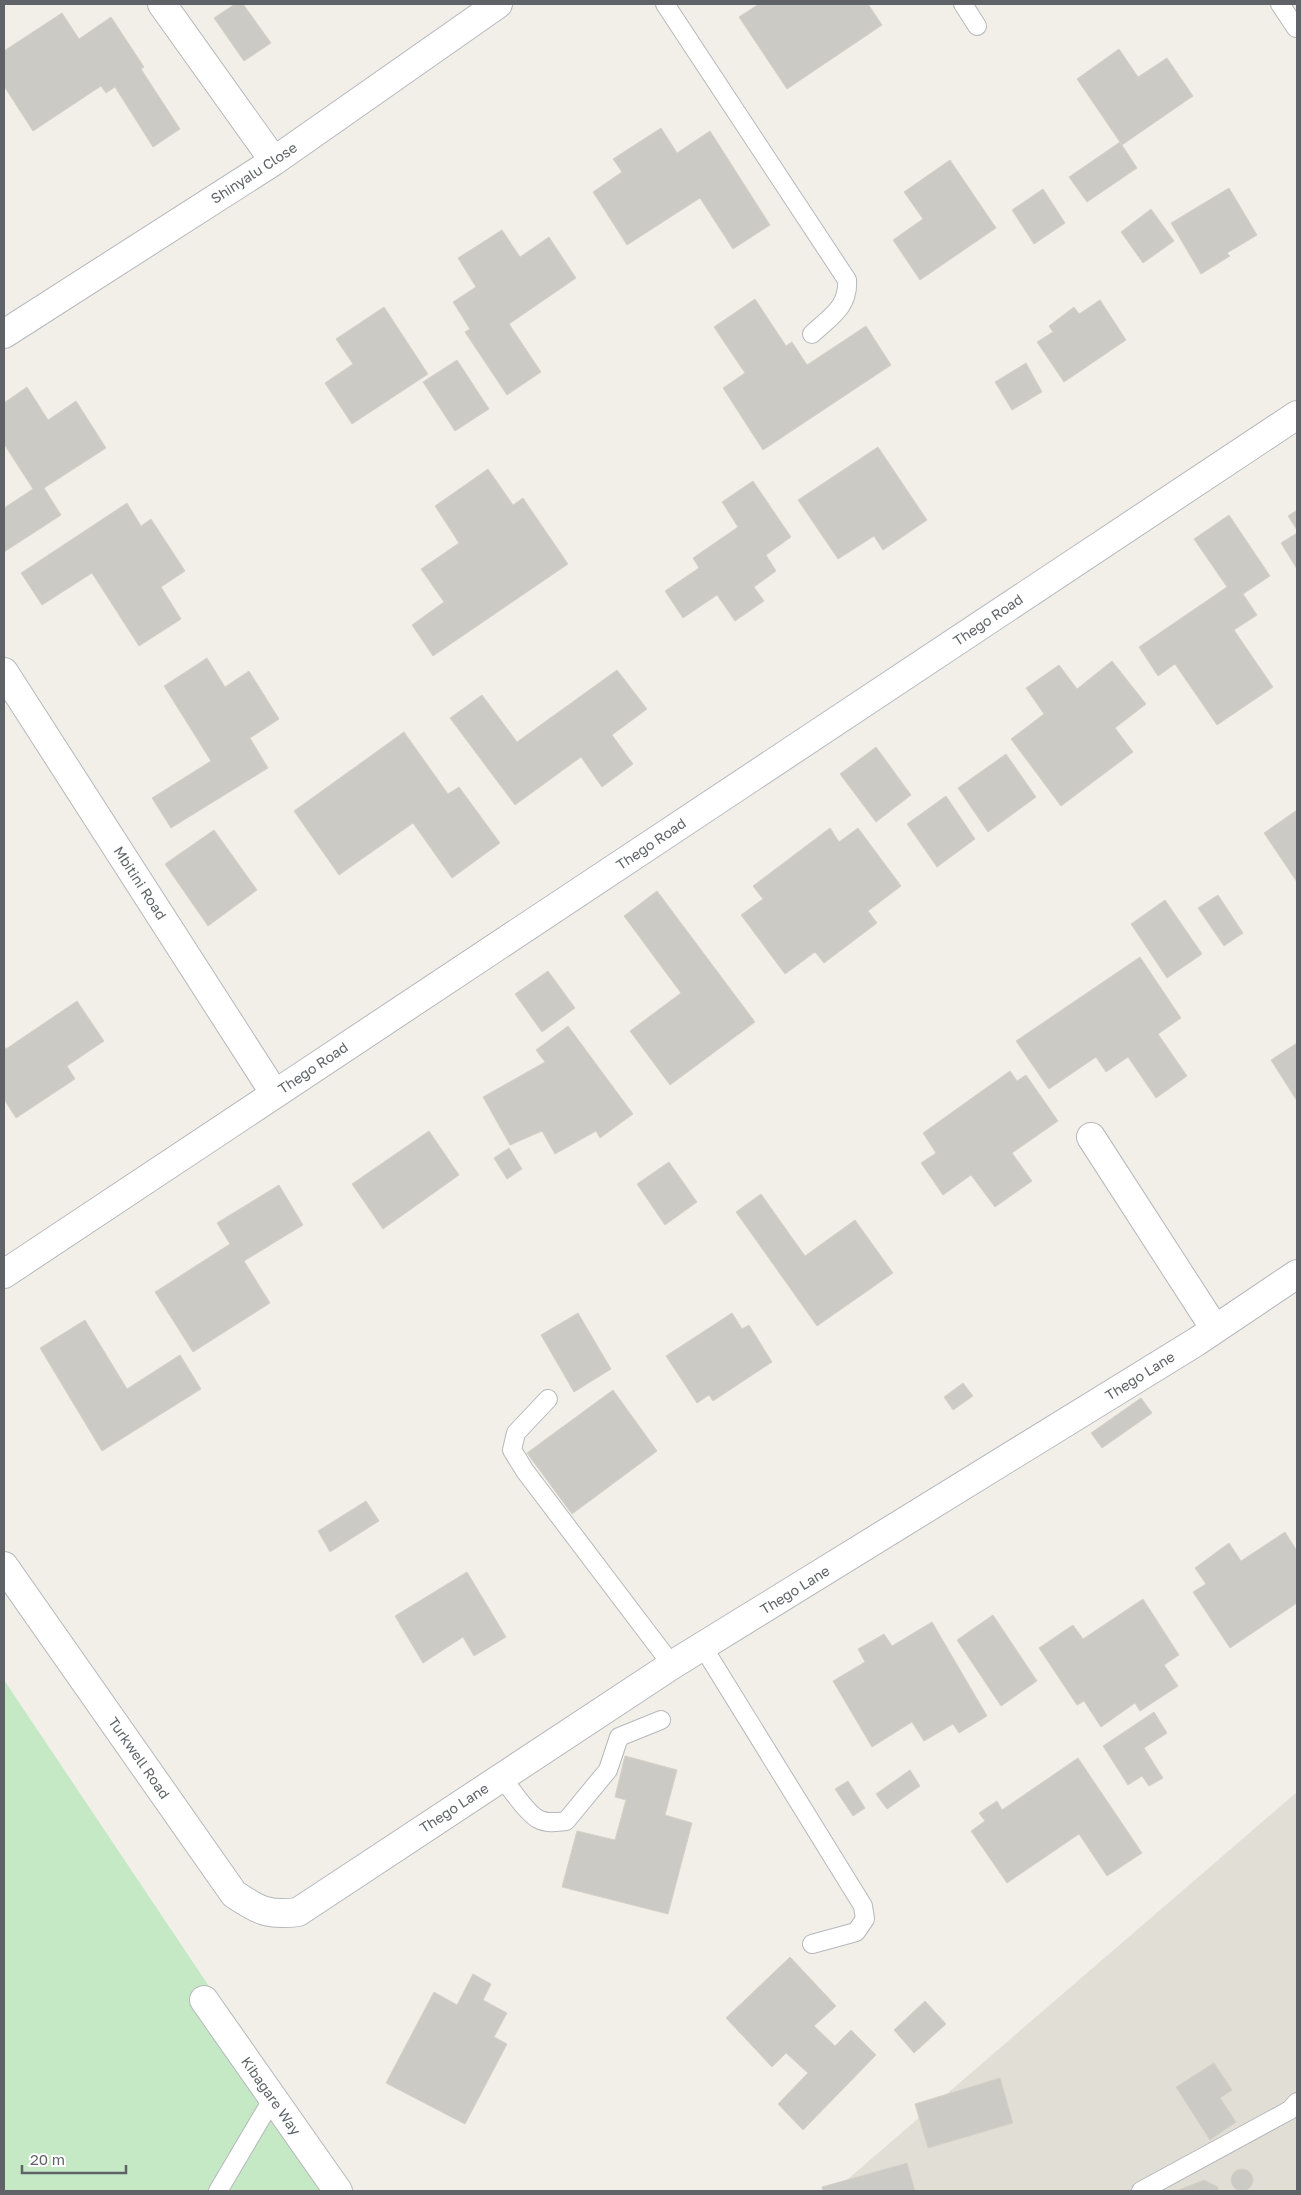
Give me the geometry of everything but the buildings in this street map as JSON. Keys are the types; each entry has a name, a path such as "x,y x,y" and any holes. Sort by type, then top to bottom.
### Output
{"street":[{"path":"162,4 274,161"},
{"name":"Shinyalu Close","path":"4,334 274,161 498,4"},
{"name":"Thego Road","path":"4,1274 1297,414"},
{"name":"Mbitini Road","path":"4,672 275,1094"},
{"path":"1091,1137 1215,1329"},
{"name":"Thego Lane","path":"298,1912 672,1665 1215,1329 1297,1274"},
{"name":"Turkwell Road","path":"4,1566 234,1894 260,1911 279,1915 298,1912"},
{"name":"Kibagare Way","path":"204,2000 338,2191"}],"lane":[{"path":"665,4 847,280 848,294 841,306 812,334"},
{"path":"962,4 977,26"},
{"path":"1280,4 1296,28"},
{"path":"548,1399 516,1433 512,1450 531,1479 672,1665"},
{"path":"703,1647 863,1906 865,1919 856,1932 812,1944"},
{"path":"502,1777 512,1792 538,1819 552,1823 566,1820 608,1770 619,1737 661,1720"},
{"path":"218,2191 274,2098"},
{"path":"1141,2191 1290,2110 1297,2102"}],"shaded area":[{"path":"1297,1792 1297,2191 834,2191"}],"green space":[{"path":"4,1680 346,2191 4,2191"}]}
